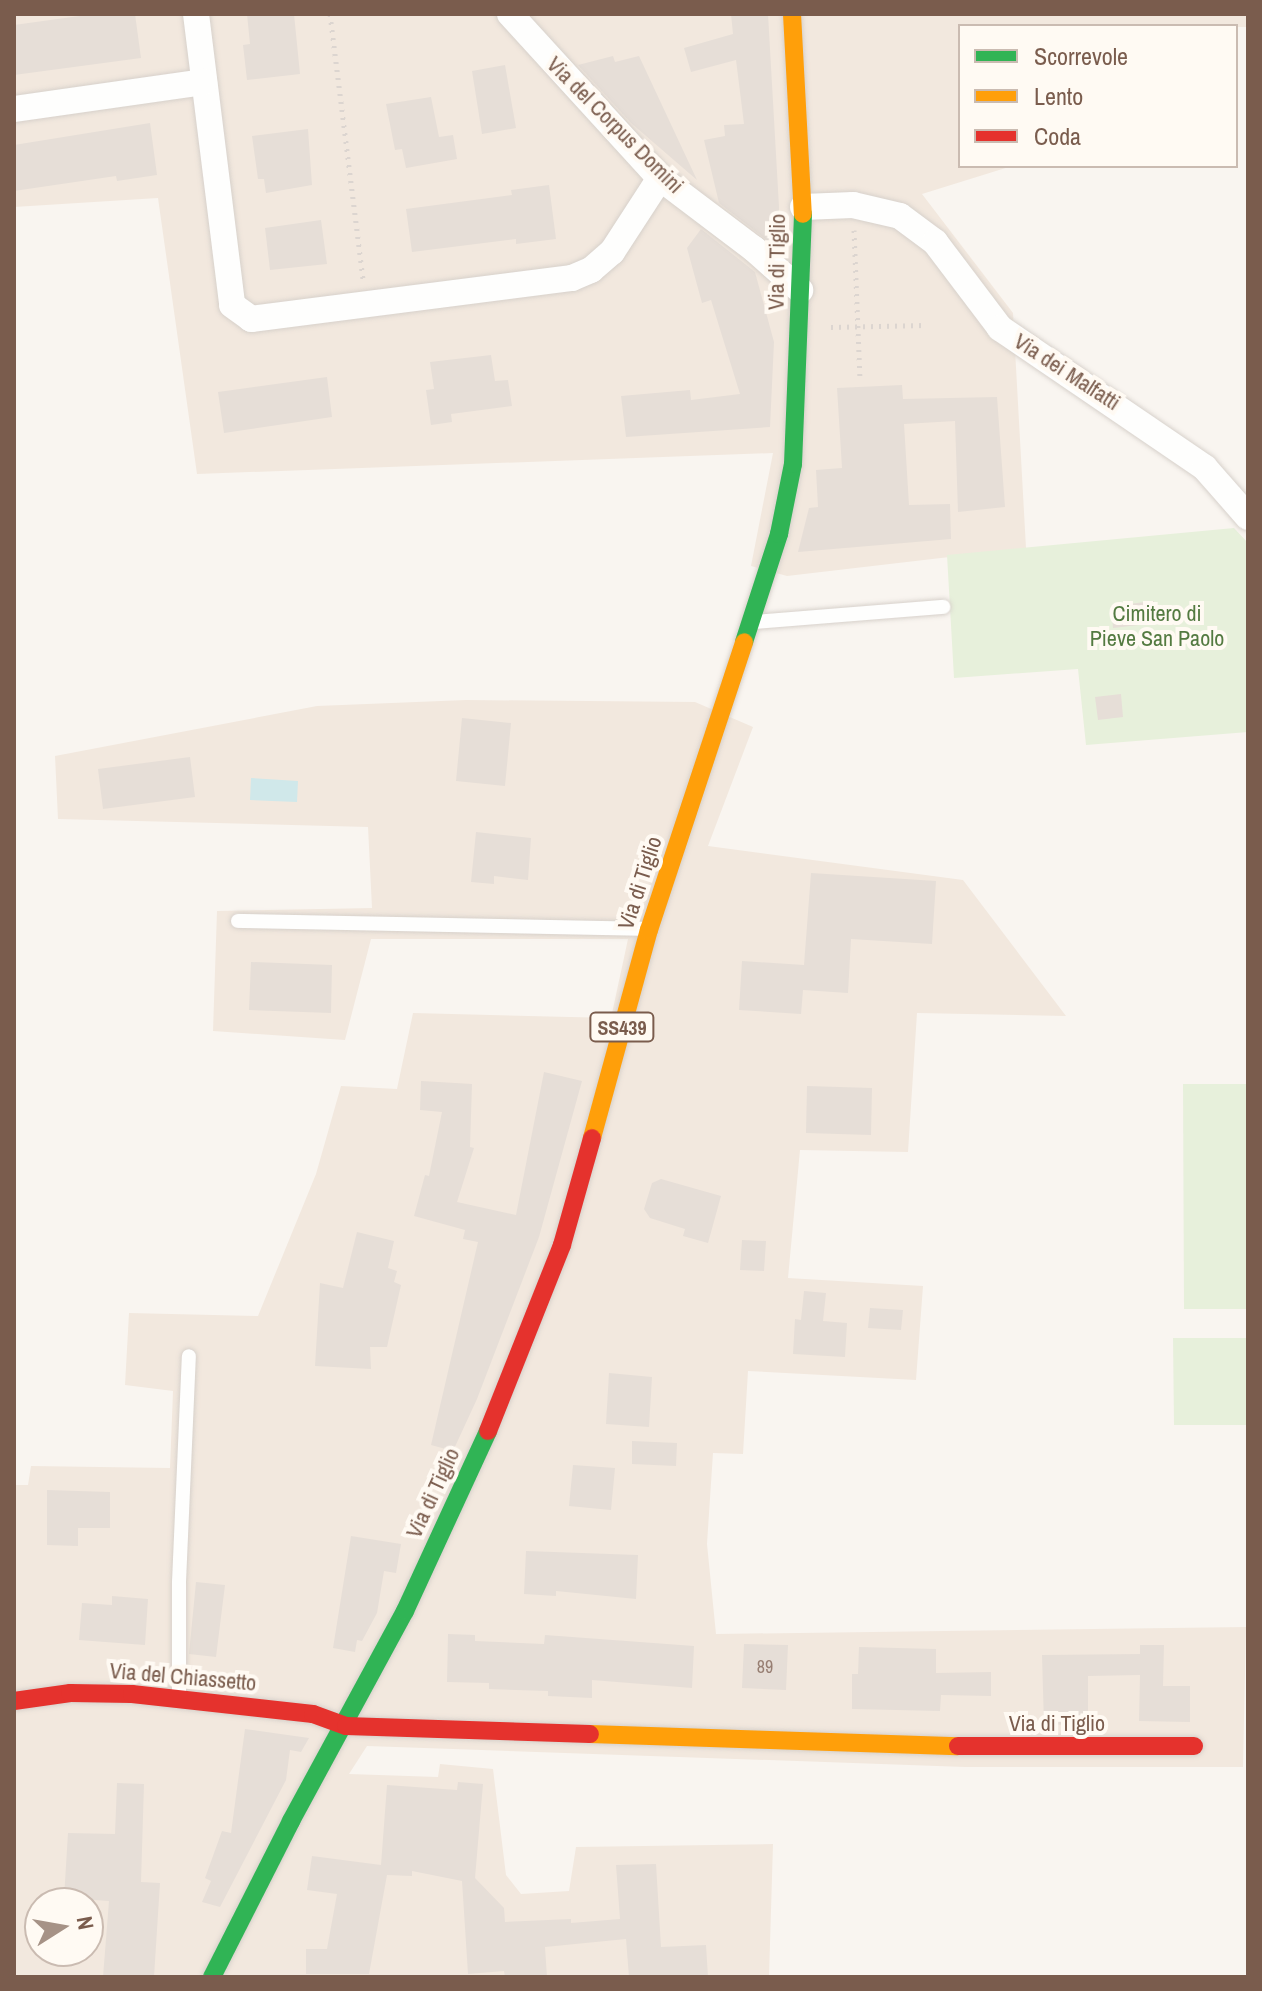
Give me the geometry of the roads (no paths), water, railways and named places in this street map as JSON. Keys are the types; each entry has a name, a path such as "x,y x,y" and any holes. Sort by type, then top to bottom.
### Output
{"main road":[{"name":"Via di Tiglio","path":"212,1977 291,1821 346,1726 405,1611 499,1408 562,1245 649,930 779,534 793,464 803,207 792,14"},
{"name":"Via del Chiassetto","path":"14,1701 70,1693 179,1696 313,1714 346,1726"},
{"name":"Via di Tiglio","path":"346,1726 1004,1748 1194,1746"}],"street":[{"path":"196,14 232,305 251,319 572,278 591,270 612,252 660,178"},
{"name":"Via del Corpus Domini","path":"510,14 660,178 754,249 800,290"},
{"path":"14,109 204,82"},
{"name":"Via dei Malfatti","path":"803,207 853,205 900,216 935,242 1000,328 1205,468 1248,517"}],"lane":[{"path":"750,622 943,607"},
{"path":"238,921 649,930"},
{"path":"179,1696 180,1566 189,1356"}],"water":[{"path":"251,778 298,781 297,802 250,800"}],"park label":[{"name":"Cimitero di Pieve San Paolo","path":"1157,626"}]}
